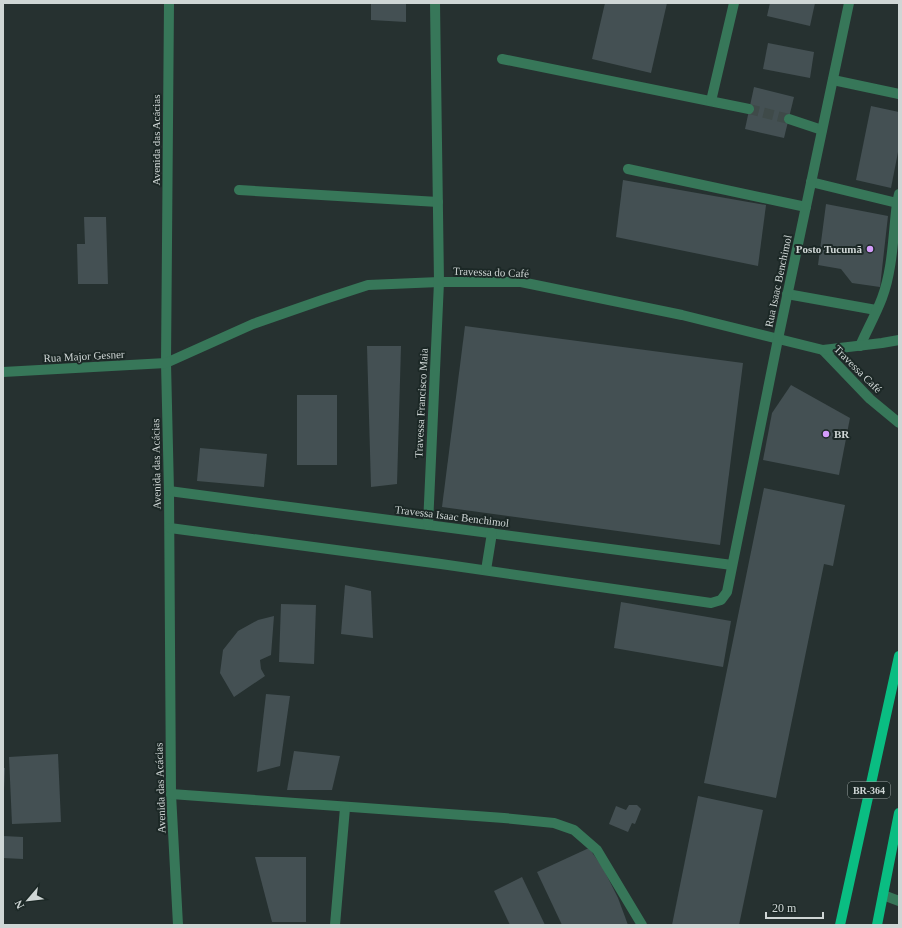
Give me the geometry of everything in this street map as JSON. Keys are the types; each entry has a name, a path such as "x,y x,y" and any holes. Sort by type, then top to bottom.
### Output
{"main road":[{"name":"BR-364","path":"840,925 899,656"},
{"path":"877,925 899,813"}],"street":[{"name":"Avenida das Acácias","path":"169,3 166,363 170,528 171,794 178,925"},
{"name":"Travessa Francisco Maia","path":"428,525 439,282 435,3"},
{"path":"711,101 734,3"},
{"name":"Rua Isaac Benchimol","path":"486,570 711,602 721,600 727,592 787,294 850,3"},
{"path":"502,60 749,109"},
{"path":"833,80 899,94"},
{"path":"789,119 822,130"},
{"path":"628,169 806,207"},
{"path":"811,182 898,199 890,268 882,298 860,346"},
{"path":"239,190 438,202"},
{"name":"Travessa do Café","path":"166,363 253,324 368,285 439,282 521,282 682,315 823,350"},
{"path":"787,294 876,310"},
{"name":"Travessa Café","path":"823,350 899,340"},
{"name":"Travessa Café","path":"823,350 870,399 899,423"},
{"name":"Rua Major Gesner","path":"3,372 166,363"},
{"name":"Travessa Isaac Benchimol","path":"169,491 732,565"},
{"path":"170,528 486,570 492,533"},
{"path":"171,794 554,823 574,830 597,850 642,925"},
{"path":"335,925 345,808"},
{"path":"883,895 899,901"}],"building":[{"path":"371,3 406,3 406,22 371,20"},
{"path":"605,3 667,3 651,73 592,59"},
{"path":"770,3 815,3 810,26 767,16"},
{"path":"768,43 814,52 810,78 763,69"},
{"path":"754,87 794,97 784,138 745,129"},
{"path":"871,106 899,112 899,147 891,188 856,180"},
{"path":"623,180 766,205 758,266 616,237"},
{"path":"826,204 888,216 880,287 852,283 841,269 818,265"},
{"path":"84,217 106,217 108,284 78,284 77,244 85,244"},
{"path":"465,326 743,363 720,545 442,507"},
{"path":"367,346 401,346 397,484 371,487"},
{"path":"791,385 850,418 839,475 763,460 772,413"},
{"path":"297,395 337,395 337,465 297,465"},
{"path":"200,448 267,454 264,487 197,481"},
{"path":"764,488 845,505 833,566 824,564 776,798 704,783"},
{"path":"345,585 371,591 373,638 341,634"},
{"path":"621,602 731,621 723,667 614,648"},
{"path":"281,604 316,605 314,664 279,662"},
{"path":"274,616 271,655 260,660 261,669 265,676 234,697 220,673 223,650 238,631 258,620"},
{"path":"266,694 290,696 280,766 257,772"},
{"path":"294,751 340,756 332,790 287,790"},
{"path":"58,754 61,822 12,824 9,757"},
{"path":"3,768 5,768 4,790 3,790"},
{"path":"698,796 763,810 739,925 672,925"},
{"path":"629,805 637,805 641,809 635,824 632,823 628,832 609,824 616,806 626,810"},
{"path":"3,836 23,837 23,859 3,858"},
{"path":"589,848 603,868 618,898 628,925 562,925 537,872"},
{"path":"255,857 306,857 306,922 272,922"},
{"path":"522,877 545,925 510,925 494,891"}],"tunnel":[{"path":"749,109 789,119"}],"place":[{"name":"Posto Tucumã","path":"870,249"},
{"name":"BR","path":"826,434"}]}
